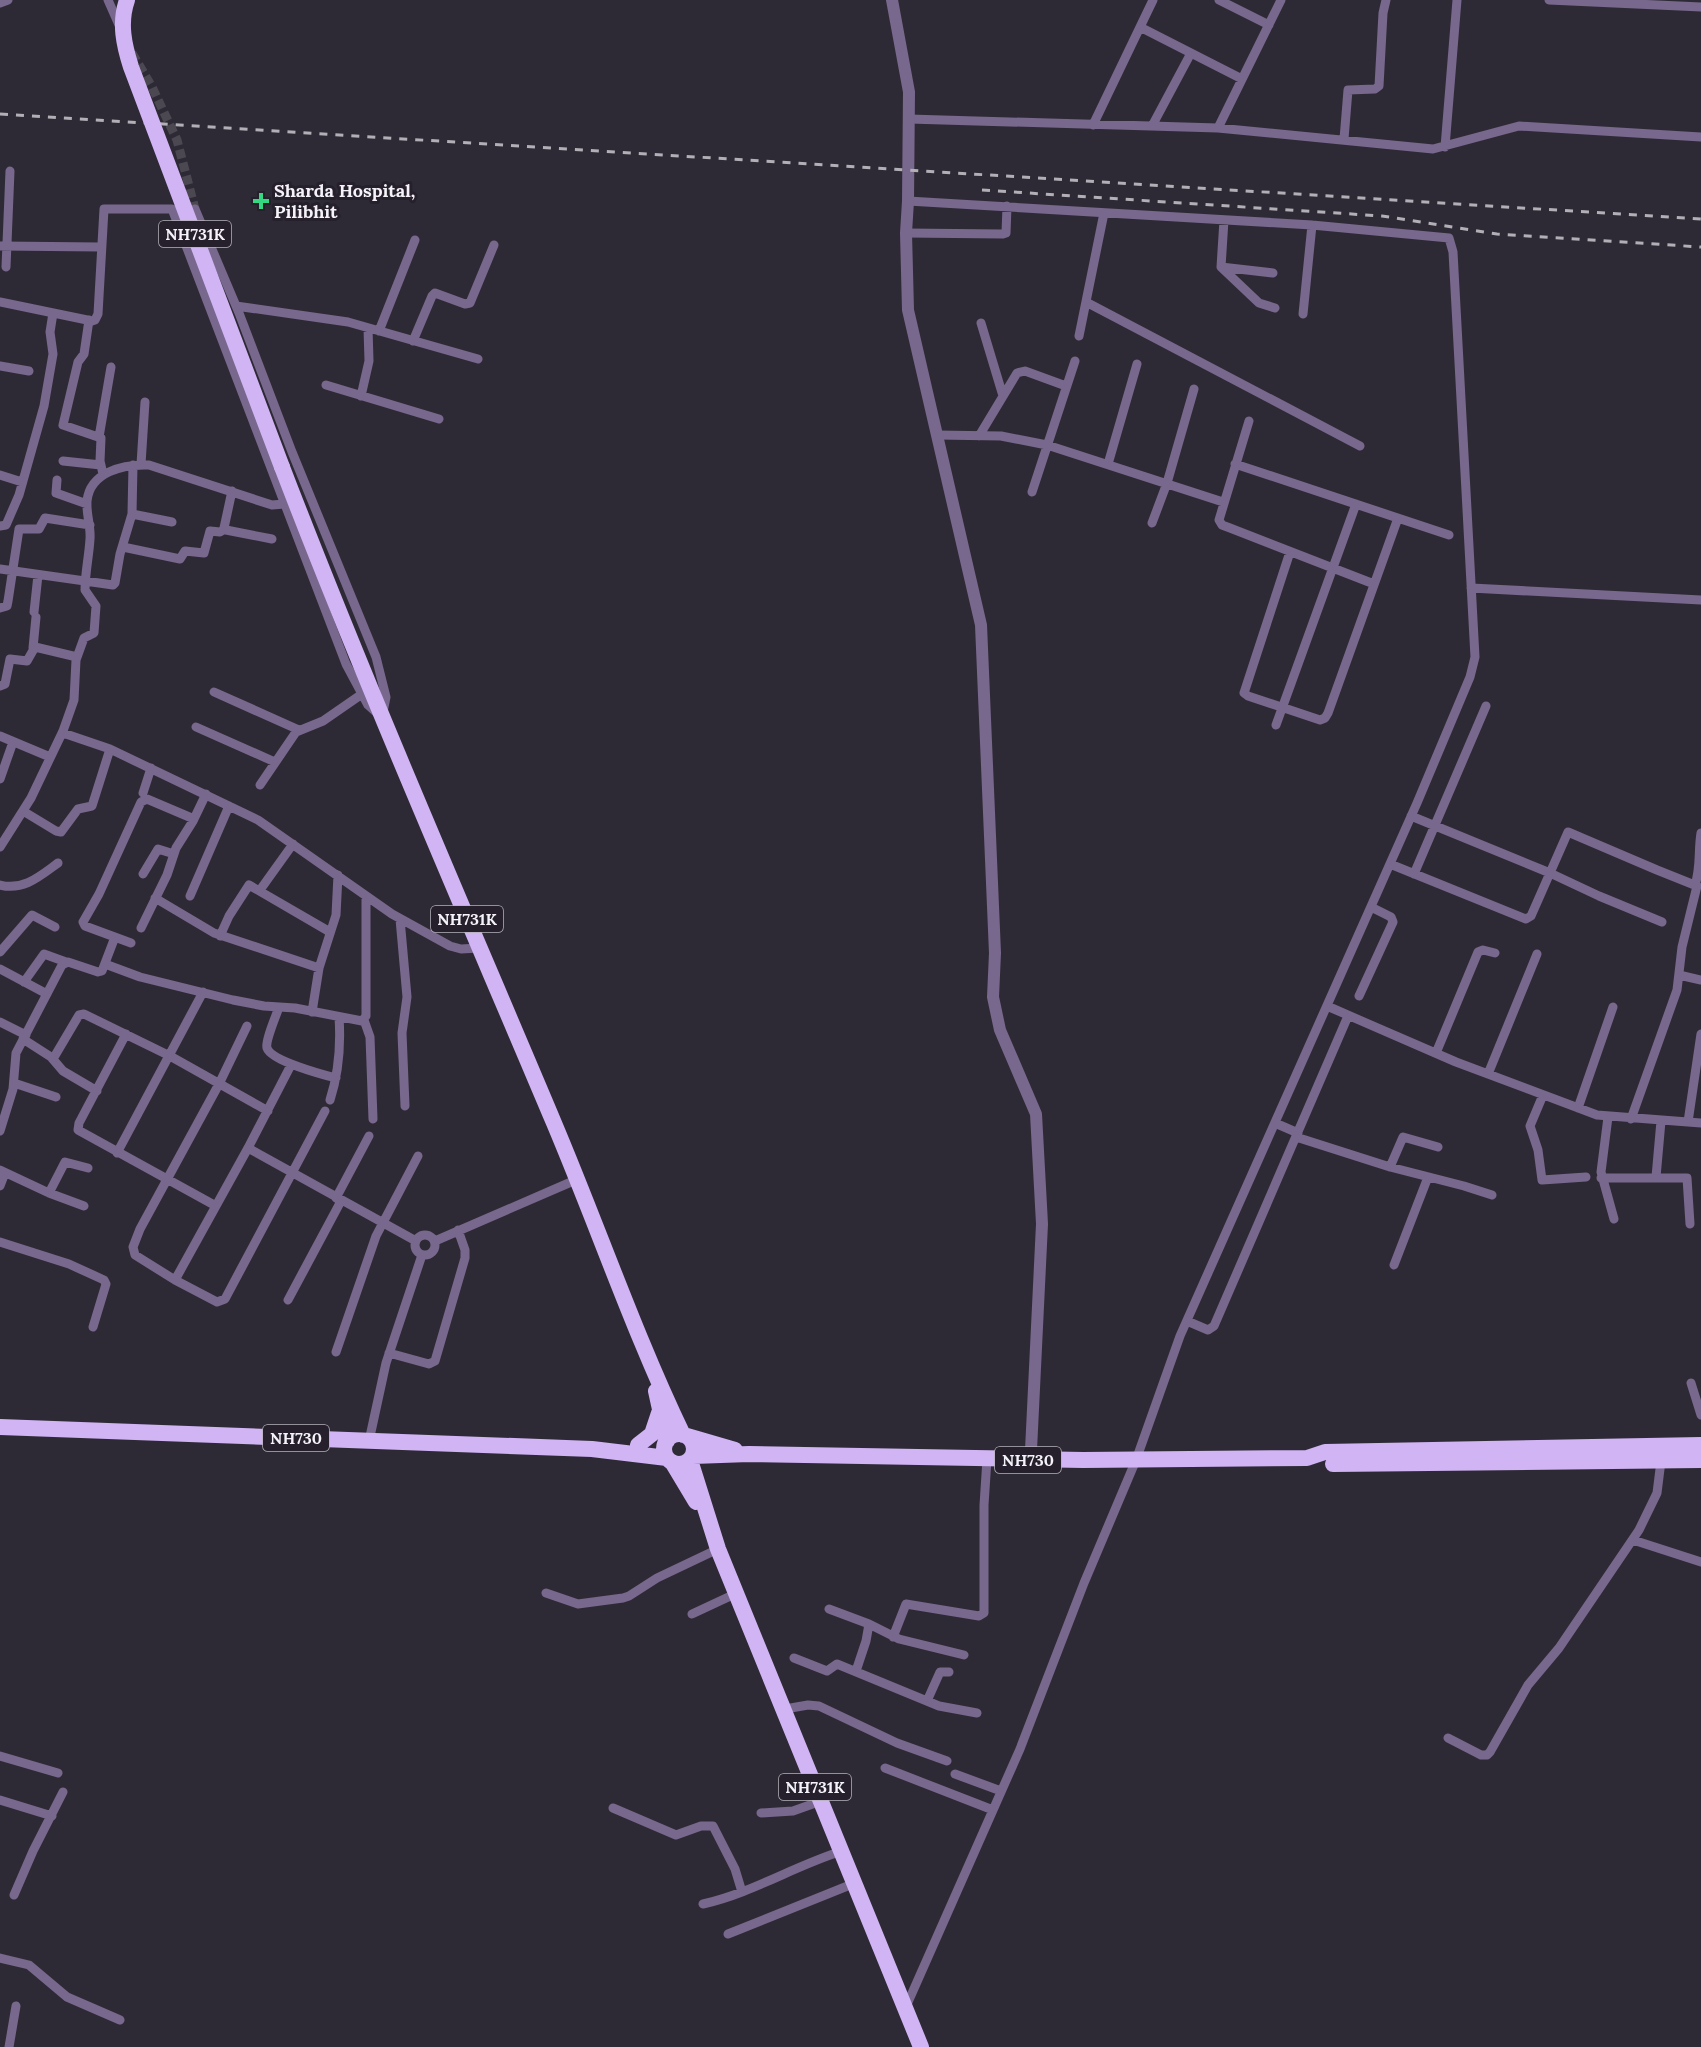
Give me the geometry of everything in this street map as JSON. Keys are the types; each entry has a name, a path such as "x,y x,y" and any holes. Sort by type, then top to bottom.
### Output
{"highway":[{"name":"NH731K","path":"127,0 122,27 130,67 282,466 382,718 578,1179 653,1372 685,1436"},
{"name":"NH731K","path":"653,1372 668,1451 710,1526"},
{"path":"638,1445 651,1434 659,1413"},
{"name":"NH730","path":"0,1427 668,1451"},
{"name":"NH730","path":"668,1451 677,1435 749,1454"},
{"path":"685,1436 694,1445 691,1458"},
{"name":"NH730","path":"592,1449 638,1445 668,1451 685,1463 691,1458 749,1454 987,1460 1136,1460 1306,1458 1325,1452 1701,1446"},
{"name":"NH731K","path":"691,1458 718,1549 921,2047"},
{"name":"NH730","path":"1306,1458 1325,1464 1701,1460"}],"street":[{"path":"0,3 8,0"},
{"path":"108,0 130,49"},
{"path":"892,0 909,93 906,233 908,310 981,625 995,953 993,997 1000,1030 1036,1114 1042,1224 1034,1376 1034,1426 1031,1450 1020,1460"},
{"path":"1093,125 1153,0"},
{"path":"1219,0 1269,25"},
{"path":"1218,128 1281,0"},
{"path":"1344,140 1348,90 1375,89 1379,86 1383,13 1386,0"},
{"path":"1446,147 1457,0"},
{"path":"1549,0 1701,7"},
{"path":"1140,27 1242,79"},
{"path":"1152,126 1191,53"},
{"path":"909,119 1218,128 1425,148 1446,147 1519,126 1701,137"},
{"path":"6,267 3,246 10,171"},
{"path":"906,2009 1020,1749 1084,1583 1136,1460 1186,1321 1390,864 1474,666 1472,588 1451,241 1445,237 1312,225 908,201"},
{"path":"906,233 1003,234 1006,233 1007,228 1007,206"},
{"path":"0,302 95,320 98,314 103,211 106,208 170,207 175,212 346,664 368,705 382,718"},
{"path":"195,209 376,657 386,697 382,718"},
{"path":"1079,336 1104,213"},
{"path":"1221,267 1224,220"},
{"path":"1303,314 1312,225"},
{"path":"380,331 415,240"},
{"path":"413,341 435,293 465,304 470,303 494,245"},
{"path":"3,246 101,247"},
{"path":"1221,267 1273,273"},
{"path":"1221,267 1259,303 1275,308"},
{"path":"1086,302 1360,447"},
{"path":"236,306 338,320 478,359"},
{"path":"0,526 6,525 22,482 44,406 53,354 50,332 53,313"},
{"path":"0,847 23,811 63,733 74,700 77,657 84,638 94,633 96,606 86,593 90,525 87,504 93,483 102,469 102,440 63,425 78,362 84,354 89,320"},
{"path":"981,322 1003,396"},
{"path":"361,396 369,361 368,328"},
{"path":"1032,492 1075,361"},
{"path":"1108,464 1137,364"},
{"path":"0,366 29,371"},
{"path":"99,437 111,367"},
{"path":"980,436 1020,371 1066,386"},
{"path":"326,385 439,419"},
{"path":"1152,523 1167,483 1194,389"},
{"path":"0,569 115,583 132,514 145,402"},
{"path":"1249,421 1223,502 1219,520 1222,525 1374,584"},
{"path":"937,435 1013,438 1047,445 1223,502"},
{"path":"63,461 102,469 137,465 159,467 272,505 284,504"},
{"path":"1235,464 1449,535"},
{"path":"0,475 22,482"},
{"path":"57,480 56,493 87,504"},
{"path":"225,529 232,491"},
{"path":"1276,725 1356,504"},
{"path":"132,514 172,522"},
{"path":"0,608 7,606 9,601 19,529 39,529 45,518 90,525"},
{"path":"1290,552 1244,693 1320,720 1328,713 1398,518"},
{"path":"123,547 180,559 185,551 204,554 210,531 220,532 225,529 272,539"},
{"path":"0,686 5,684 10,659 27,661 33,648 39,575"},
{"path":"1472,588 1701,600"},
{"path":"33,648 77,657"},
{"path":"214,692 299,730"},
{"path":"260,785 274,762 299,730 323,721 362,694"},
{"path":"1414,874 1486,706"},
{"path":"196,727 274,762"},
{"path":"63,733 110,749 206,794 267,826 400,919 450,946 461,949 479,948"},
{"path":"0,736 50,757"},
{"path":"0,779 13,742"},
{"path":"23,811 61,832 78,809 92,806 110,749"},
{"path":"143,793 151,768"},
{"path":"141,928 167,875 174,855 206,794"},
{"path":"131,943 85,926 83,922 99,894 141,802 147,800 194,819"},
{"path":"190,896 229,806"},
{"path":"1411,816 1662,922"},
{"path":"1390,864 1526,919 1531,916 1568,832 1698,888 1682,947 1677,990 1631,1119"},
{"path":"1695,885 1700,867 1698,856 1701,833"},
{"path":"260,890 293,844"},
{"path":"143,874 158,849 174,855"},
{"path":"0,885 12,888 26,884 37,879 58,863"},
{"path":"312,1012 319,968 336,915 338,875"},
{"path":"220,936 247,886 252,885 330,932"},
{"path":"366,896 366,1016 364,1020 369,1037 373,1119"},
{"path":"155,898 220,936 319,968"},
{"path":"1359,996 1393,922 1391,917 1371,907"},
{"path":"0,952 32,915 55,927"},
{"path":"400,919 407,997 402,1033 405,1106"},
{"path":"24,982 44,954 98,972 102,971 115,937"},
{"path":"1436,1053 1478,952 1483,950 1495,953"},
{"path":"1488,1074 1537,954"},
{"path":"0,1131 9,1107 16,1056 62,964 66,962"},
{"path":"105,964 140,977 233,1000 364,1020"},
{"path":"0,969 47,994"},
{"path":"1679,975 1701,980"},
{"path":"117,1153 203,992"},
{"path":"1327,1006 1436,1053 1578,1108 1608,1117 1701,1123"},
{"path":"279,1007 267,1049 291,1065 336,1078"},
{"path":"1578,1108 1612,1007"},
{"path":"53,1059 79,1015 84,1014 170,1056 268,1111"},
{"path":"1186,1321 1208,1330 1214,1326 1348,1016"},
{"path":"330,1101 340,1050 339,1017"},
{"path":"0,1022 25,1037 53,1059 63,1071 97,1091"},
{"path":"247,1026 219,1084 140,1228 133,1252 135,1255 217,1302 225,1299 325,1111"},
{"path":"126,1034 79,1123 78,1130 216,1206"},
{"path":"1688,1122 1701,1034"},
{"path":"175,1280 291,1065"},
{"path":"14,1083 56,1097"},
{"path":"1543,1095 1530,1126 1539,1152 1542,1180 1586,1177"},
{"path":"1608,1117 1600,1164 1601,1178 1614,1219"},
{"path":"1656,1178 1661,1121"},
{"path":"1275,1123 1297,1135 1390,1167 1492,1195"},
{"path":"288,1300 369,1136"},
{"path":"1390,1167 1403,1137 1438,1146"},
{"path":"248,1148 416,1241"},
{"path":"336,1352 376,1236 418,1156"},
{"path":"49,1194 65,1162 88,1168"},
{"path":"0,1186 2,1172 49,1194 84,1206"},
{"path":"1394,1265 1428,1177"},
{"path":"1601,1178 1687,1178 1690,1224"},
{"path":"435,1241 578,1179"},
{"path":"389,1353 429,1364 435,1361 465,1258 465,1250 458,1230"},
{"path":"423,1235 430,1236 435,1241 435,1251 429,1255 422,1255 415,1248 416,1241 423,1235"},
{"path":"0,1242 69,1264 104,1280 106,1284 93,1327"},
{"path":"369,1441 389,1353 422,1255"},
{"path":"1691,1383 1701,1415"},
{"path":"1034,1426 1040,1446 1049,1460"},
{"path":"893,1637 906,1604 979,1616 984,1613 984,1505 987,1460"},
{"path":"1448,1738 1481,1755 1487,1755 1490,1752 1528,1685 1559,1648 1633,1540 1657,1493 1660,1461"},
{"path":"1633,1540 1701,1562"},
{"path":"546,1593 583,1604 629,1596 657,1578 718,1549"},
{"path":"692,1614 737,1593"},
{"path":"829,1609 869,1624 893,1637 964,1655"},
{"path":"856,1671 869,1624"},
{"path":"794,1658 827,1671 831,1670 835,1664 944,1708 977,1713"},
{"path":"927,1701 940,1672 949,1671"},
{"path":"785,1709 808,1705 819,1706 897,1743 947,1761"},
{"path":"0,1756 58,1773"},
{"path":"885,1767 993,1810"},
{"path":"955,1774 1001,1791"},
{"path":"14,1895 63,1792"},
{"path":"0,1800 52,1816"},
{"path":"761,1814 793,1811 821,1801"},
{"path":"613,1808 676,1835 701,1826 713,1826 735,1869 742,1892"},
{"path":"703,1904 732,1897 811,1861 842,1851"},
{"path":"729,1934 855,1883"},
{"path":"0,1958 29,1965 67,1996 120,2020"},
{"path":"9,2047 16,2006"}],"tunnel":[{"path":"132,53 152,87 177,140 195,209"}],"railway":[{"path":"0,114 1701,219"},
{"path":"982,190 1382,216 1497,234 1701,247"}],"place":[{"name":"Sharda Hospital, Pilibhit","path":"261,201"}]}
